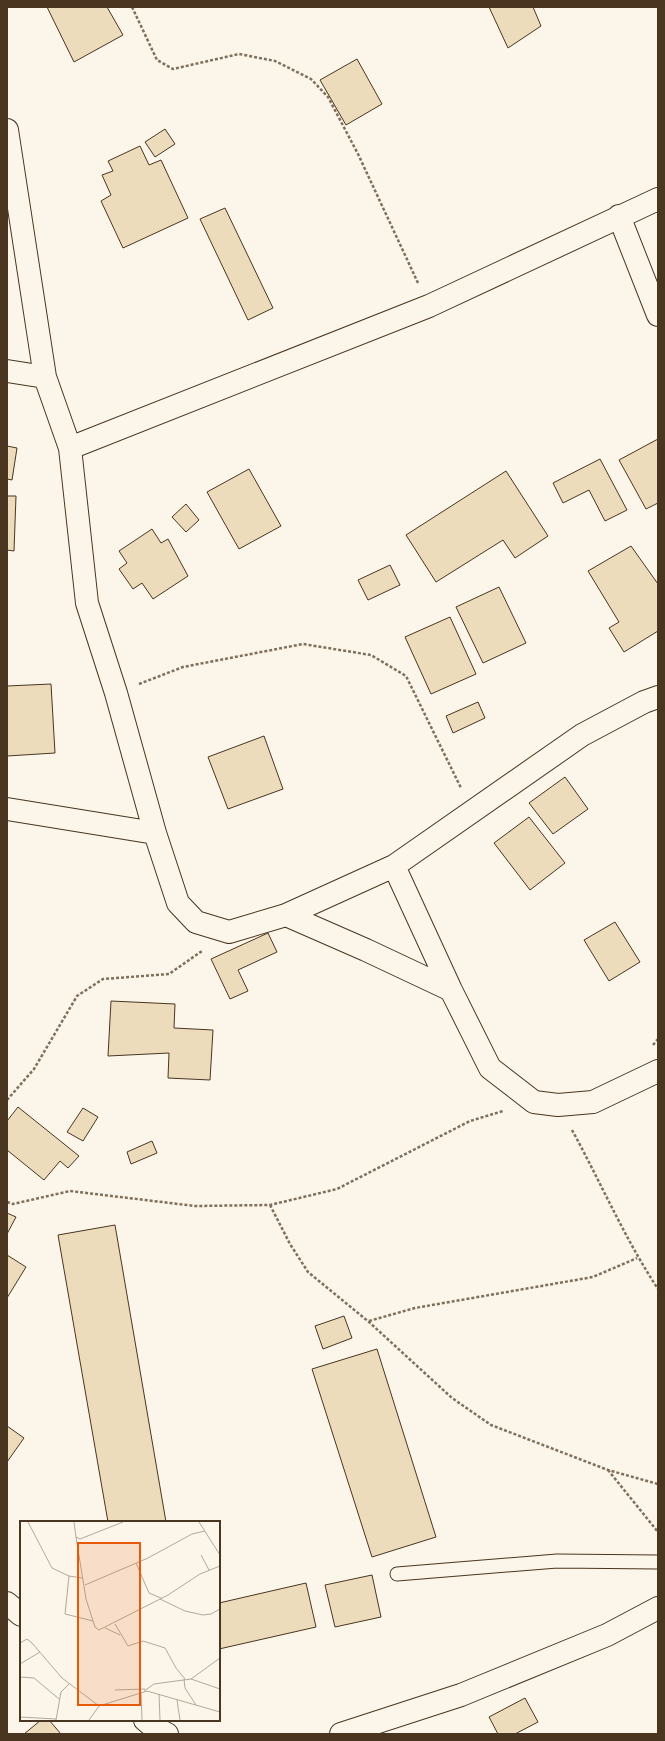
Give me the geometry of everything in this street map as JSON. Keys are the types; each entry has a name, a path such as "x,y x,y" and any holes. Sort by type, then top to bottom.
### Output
{"street":[{"path":"7,130 44,377 70,448 87,603 116,693 155,833 178,903 196,922 229,932 286,915 394,866 582,735 644,702 658,697"},
{"path":"70,448 429,306 658,199"},
{"path":"619,216 658,315"},
{"path":"7,372 44,377"},
{"path":"7,809 155,833"},
{"path":"394,866 451,990 490,1068 534,1102 558,1105 593,1102 658,1070"},
{"path":"286,915 366,950 451,990"},
{"path":"7,1603 20,1614"},
{"path":"341,1734 461,1695 607,1635 658,1608"},
{"path":"146,1721 167,1734"}],"lane":[{"path":"397,1574 557,1561 658,1562"}],"path":[{"path":"132,7 157,60 173,69 239,54 275,61 310,79 328,98 358,154 429,306"},
{"path":"116,693 183,667 303,644 371,655 406,676 472,811"},
{"path":"7,1100 34,1069 77,996 103,979 170,974 229,932"},
{"path":"7,1202 13,1204 70,1191 195,1206 270,1205 337,1189 470,1121 534,1102"},
{"path":"558,1105 594,1170 637,1258 658,1289"},
{"path":"270,1205 290,1244 308,1272 369,1322 452,1398 490,1425 608,1470 658,1484"},
{"path":"369,1322 415,1308 593,1277 637,1258"},
{"path":"608,1470 658,1532"}],"building":[{"path":"47,7 107,7 123,35 74,62"},
{"path":"489,7 533,7 541,26 508,48"},
{"path":"357,59 382,104 346,125 320,80"},
{"path":"165,129 175,144 155,157 145,142"},
{"path":"140,146 149,165 161,160 188,218 123,248 101,201 111,195 102,175 113,171 108,161"},
{"path":"225,208 273,308 248,320 200,219"},
{"path":"658,439 658,503 646,509 619,460"},
{"path":"7,446 17,448 12,480 7,479"},
{"path":"600,459 627,510 605,521 589,490 563,503 553,483"},
{"path":"249,469 281,526 239,549 207,492"},
{"path":"506,471 548,536 515,558 503,540 436,582 406,535"},
{"path":"7,496 16,496 14,551 7,550"},
{"path":"186,504 199,520 186,532 172,517"},
{"path":"152,529 161,543 168,539 188,576 153,599 142,583 133,589 119,569 127,563 119,551"},
{"path":"631,546 658,584 658,631 624,652 609,628 619,622 588,571"},
{"path":"390,565 400,585 368,600 358,580"},
{"path":"499,587 526,643 483,663 456,607"},
{"path":"450,617 476,674 431,694 405,637"},
{"path":"51,684 55,753 7,756 7,686"},
{"path":"478,702 485,718 453,733 446,716"},
{"path":"264,736 283,789 228,809 208,757"},
{"path":"565,777 588,809 553,834 529,803"},
{"path":"529,817 565,863 530,890 494,843"},
{"path":"615,922 640,962 609,981 584,940"},
{"path":"268,933 277,952 238,970 248,991 230,999 211,959"},
{"path":"111,1001 175,1004 174,1028 213,1030 210,1080 168,1078 169,1053 108,1056"},
{"path":"18,1107 79,1156 68,1168 60,1161 44,1180 7,1150 7,1121"},
{"path":"83,1108 98,1117 83,1141 67,1132"},
{"path":"152,1141 157,1153 131,1164 127,1152"},
{"path":"7,1213 16,1217 7,1234"},
{"path":"115,1225 166,1521 108,1521 58,1235"},
{"path":"7,1255 26,1267 7,1298"},
{"path":"344,1316 352,1338 323,1349 315,1326"},
{"path":"377,1349 436,1537 372,1557 312,1369"},
{"path":"7,1426 24,1438 7,1462"},
{"path":"372,1575 381,1617 335,1627 325,1585"},
{"path":"306,1583 316,1627 220,1649 220,1603"},
{"path":"525,1698 538,1722 515,1734 498,1734 489,1717"},
{"path":"40,1721 50,1721 61,1734 24,1734"}]}
